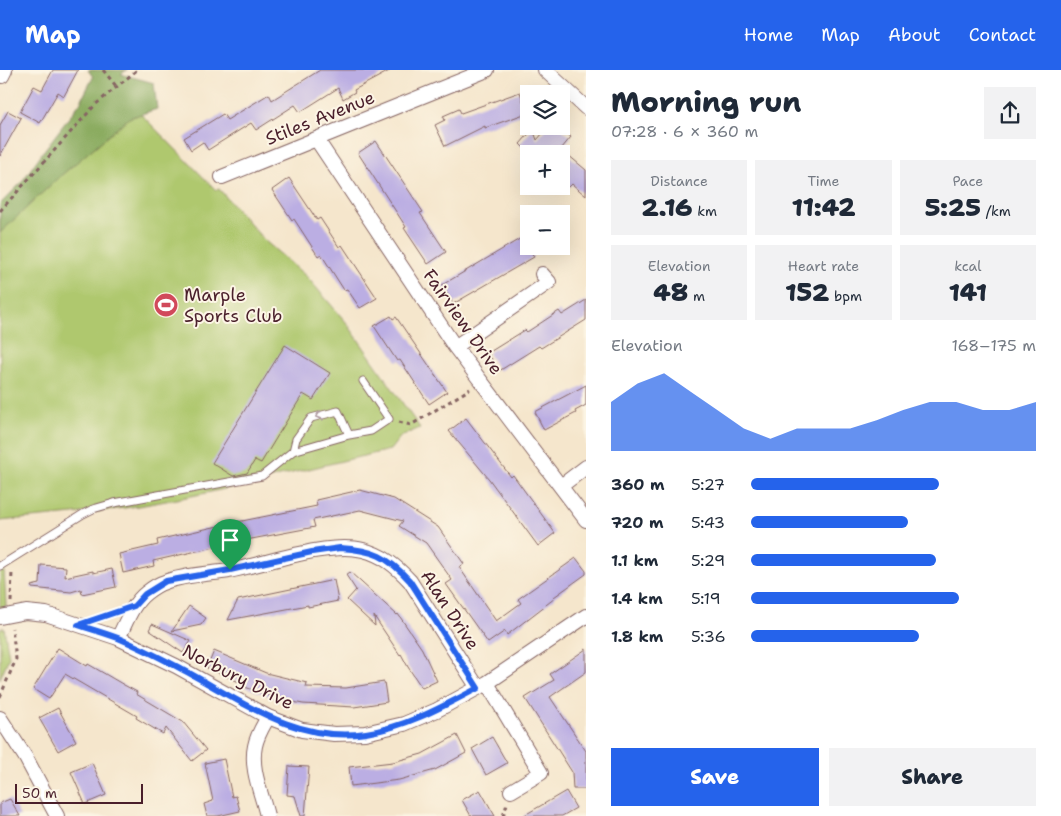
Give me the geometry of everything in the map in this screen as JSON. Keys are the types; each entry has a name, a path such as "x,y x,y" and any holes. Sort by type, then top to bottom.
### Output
{"street":[{"name":"Stiles Avenue","path":"222,177 487,70"},
{"path":"544,70 586,108"},
{"name":"Fairview Drive","path":"317,140 455,347 586,520"},
{"path":"455,347 549,282 542,274"},
{"path":"561,486 586,467"},
{"name":"Alan Drive","path":"118,638 136,603 145,594 166,581 340,548 362,549 380,555 396,566 410,581 541,773 511,791"},
{"name":"Norbury Drive","path":"0,617 26,612 46,614 118,638 176,666 268,717 302,730 334,734 365,733 404,724 437,710 482,686 586,616"},
{"path":"268,717 258,736 254,754 254,765 268,816"},
{"path":"0,718 26,758 58,816"}],"lane":[{"path":"0,566 93,509 109,504 262,476 293,450 371,431 389,419 363,381"},
{"path":"293,450 296,439 311,418 338,411 349,436"}],"path":[{"path":"103,70 116,86"},
{"path":"0,211 95,105 137,70"},
{"path":"389,419 410,425 482,382"}],"green space":[{"path":"88,70 127,70 121,74 154,83 157,109 129,118 57,179 0,233 0,204 21,183 80,103 93,77"},
{"name":"Marple Sports Club","path":"123,96 216,190 219,189 264,240 307,277 346,322 420,428 401,436 390,450 206,493 126,508 0,521 0,215"},
{"path":"4,570 6,606 0,608 0,573"},
{"path":"4,627 9,657 0,679 0,629"}],"building":[{"path":"53,70 78,70 64,96 58,92 40,123 20,112 34,86 42,90"},
{"path":"320,70 391,70 354,90 355,92 343,99 338,88 300,112 295,105 256,130 251,123 208,150 203,142 191,150 184,138 223,114 227,120 269,94 272,100"},
{"path":"520,92 520,116 485,128 485,126 445,146 435,125 445,120 443,116 459,109 461,113"},
{"path":"8,111 21,118 0,156 0,125"},
{"path":"528,135 535,135 537,140 541,135 569,135 571,137 564,145 520,144"},
{"path":"376,141 423,212 420,213 446,252 428,264 358,153"},
{"path":"570,157 586,170 586,196 572,184 570,186"},
{"path":"289,178 317,220 320,218 339,247 342,245 377,298 360,308 347,289 344,290 321,254 318,256 272,190"},
{"path":"520,239 520,255 533,255 534,257 453,304 442,285"},
{"path":"586,300 586,320 499,371 488,353 525,330 527,332 559,311 562,315"},
{"path":"391,316 393,319 396,317 447,392 429,404 400,360 397,361 374,326"},
{"path":"285,345 330,373 313,400 303,394 261,463 255,460 247,473 233,476 212,463"},
{"path":"586,385 586,405 575,411 576,413 544,430 535,412"},
{"path":"466,418 511,477 513,475 555,533 538,546 489,479 449,431"},
{"path":"360,490 394,499 438,527 464,564 459,567 496,621 521,603 518,599 576,558 586,571 586,574 507,635 505,631 488,643 446,584 452,580 426,543 399,526 403,521 360,510 313,520 315,527 153,561 154,566 123,573 119,554 158,545 157,540 317,506 316,500"},
{"path":"41,565 66,567 65,577 112,569 116,587 82,594 81,589 71,592 32,588 31,586 40,584"},
{"path":"350,572 398,614 422,649 437,681 422,688 374,616 375,626 347,600 356,590 346,575"},
{"path":"334,580 338,601 228,620 238,600"},
{"path":"189,606 206,618 201,625 172,631"},
{"path":"152,624 191,641 183,653 149,630"},
{"path":"58,648 87,666 88,664 137,692 136,694 183,722 206,750 192,761 166,728 163,734 136,718 137,716 65,674 49,699 33,689"},
{"path":"586,649 586,672 550,697 586,751 586,789 573,789 572,772 525,698 554,680 550,674"},
{"path":"214,651 266,673 307,683 306,687 346,688 384,682 387,702 354,707 303,704 278,699 245,687 246,685 207,668"},
{"path":"58,708 76,741 58,751 39,718"},
{"path":"457,735 466,753 435,770 399,780 351,786 349,767 393,762 422,754"},
{"path":"492,737 507,763 486,775 472,749"},
{"path":"224,759 232,797 236,796 240,811 218,816 207,816 204,804 213,801 205,763"},
{"path":"92,763 106,795 85,804 71,772"},
{"path":"289,766 309,767 305,816 301,816 295,796 287,795"},
{"path":"480,790 495,816 471,816 462,800"},
{"path":"566,791 576,808 562,816 523,816"},
{"path":"10,799 20,816 0,816 0,803"}],"place":[{"name":"Marple Sports Club","path":"166,305"}],"route":[{"path":"340,548 362,549 380,555 396,566 410,581 478,688 437,710 404,724 365,733 334,734 302,730 268,717 176,666 118,638 78,625 134,606 145,594 166,581 230,570 312,552 340,548"}]}
